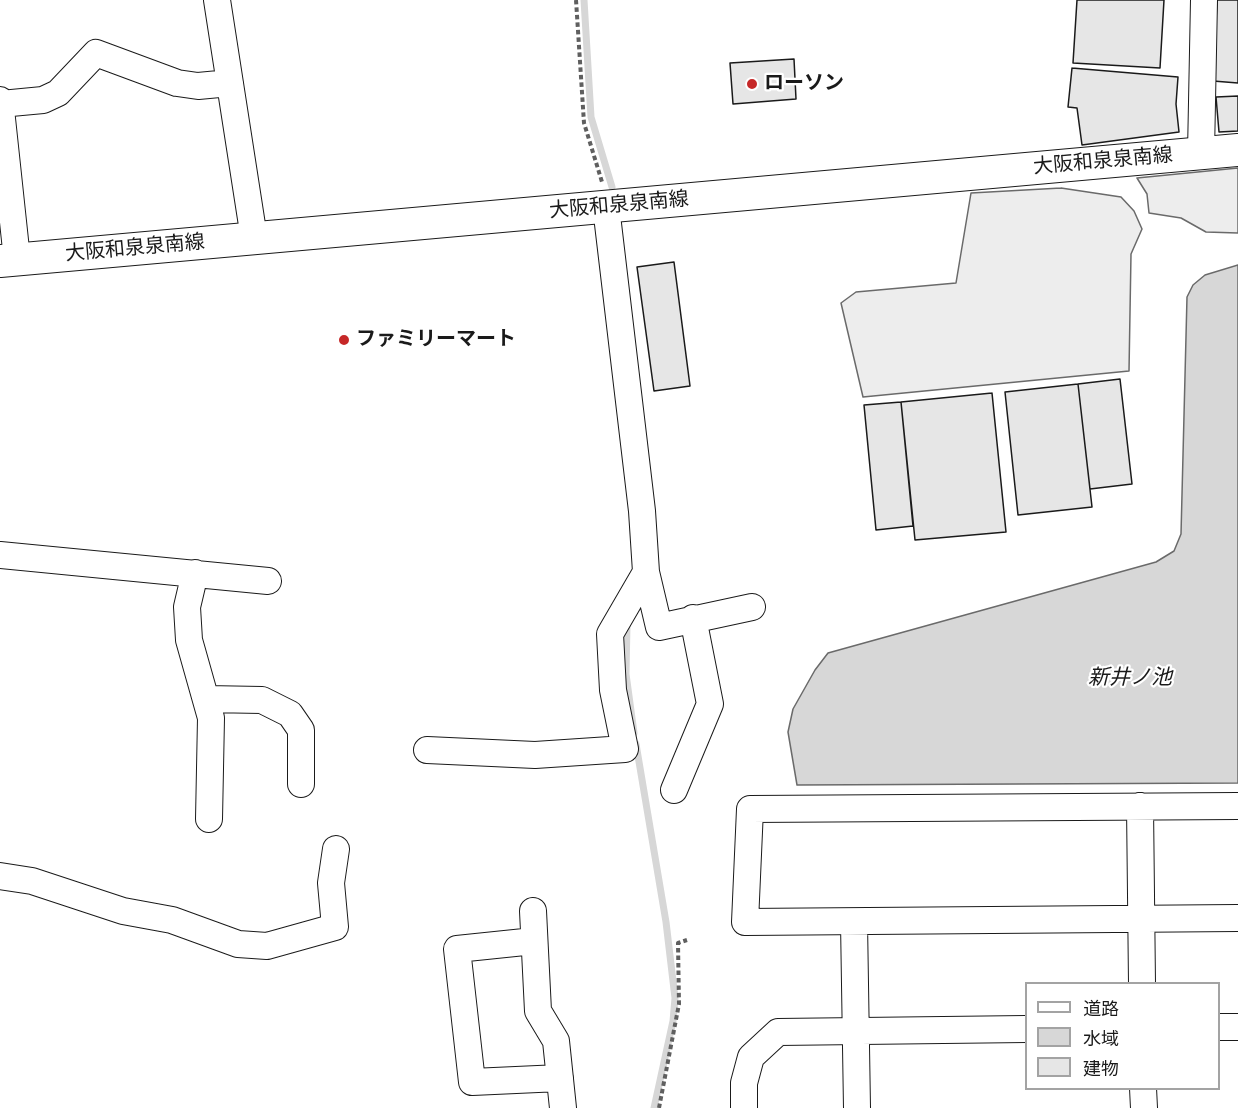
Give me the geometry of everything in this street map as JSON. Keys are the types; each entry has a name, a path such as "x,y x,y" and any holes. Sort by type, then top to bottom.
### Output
{"main road":[{"name":"大阪和泉泉南線","path":"8,260 1238,150"}],"street":[{"path":"217,0 254,238"},
{"path":"1201,153 1204,0"},
{"path":"0,104 43,100 58,93 96,53 177,83 198,86 230,83"},
{"path":"0,99 8,260"},
{"path":"606,207 642,511 646,572 659,627 752,607"},
{"path":"0,555 268,581"},
{"path":"427,750 535,755 626,749 613,690 610,634 646,572"},
{"path":"195,573 187,606 189,640 212,718 209,819"},
{"path":"674,790 710,704 693,618"},
{"path":"206,699 262,700 290,714 301,730 301,784"},
{"path":"1140,806 1142,982"},
{"path":"1238,806 750,809 745,922 1238,918"},
{"path":"0,876 32,881 123,911 172,920 238,944 267,946 335,927 332,883 336,849"},
{"path":"533,911 538,1011 556,1041 563,1108"},
{"path":"854,922 857,1108"},
{"path":"534,941 457,949 472,1082 560,1078"},
{"path":"1220,1027 1238,1027"},
{"path":"744,1108 744,1083 751,1057 778,1032 1025,1029"},
{"path":"1143,1090 1144,1108"}],"path":[{"path":"576,0 584,123 599,166 606,207"},
{"path":"658,1108 679,1004 678,943 687,940"}],"shaded area":[{"path":"1238,168 1238,233 1206,232 1181,218 1149,213 1147,194 1137,178"},
{"path":"1061,188 1121,197 1134,211 1142,229 1131,254 1129,371 863,397 841,303 856,292 956,283 971,193"}],"water":[{"name":"新井ノ池","path":"1238,265 1238,783 797,785 788,732 793,709 815,670 828,653 1156,562 1174,551 1181,534 1187,297 1193,285 1205,275"}],"building":[{"path":"1077,0 1164,0 1160,68 1073,63"},
{"path":"1217,0 1238,0 1238,83 1213,81"},
{"path":"794,59 796,99 733,104 730,63"},
{"path":"1072,68 1178,77 1176,104 1179,132 1082,145 1077,108 1068,107"},
{"path":"1238,96 1238,131 1219,132 1216,97"},
{"path":"674,262 690,386 654,391 637,267"},
{"path":"1120,379 1132,484 1090,489 1078,384"},
{"path":"1078,384 1092,507 1018,515 1005,392"},
{"path":"992,393 1006,532 915,540 901,402"},
{"path":"901,402 913,526 876,530 864,405"}],"waterway":[{"path":"584,0 591,117 612,187"},
{"path":"627,624 626,674 634,733"},
{"path":"636,744 666,922 675,998 673,1021 654,1108"}],"place":[{"name":"ローソン","path":"752,84"},
{"name":"ファミリーマート","path":"344,340"}]}
